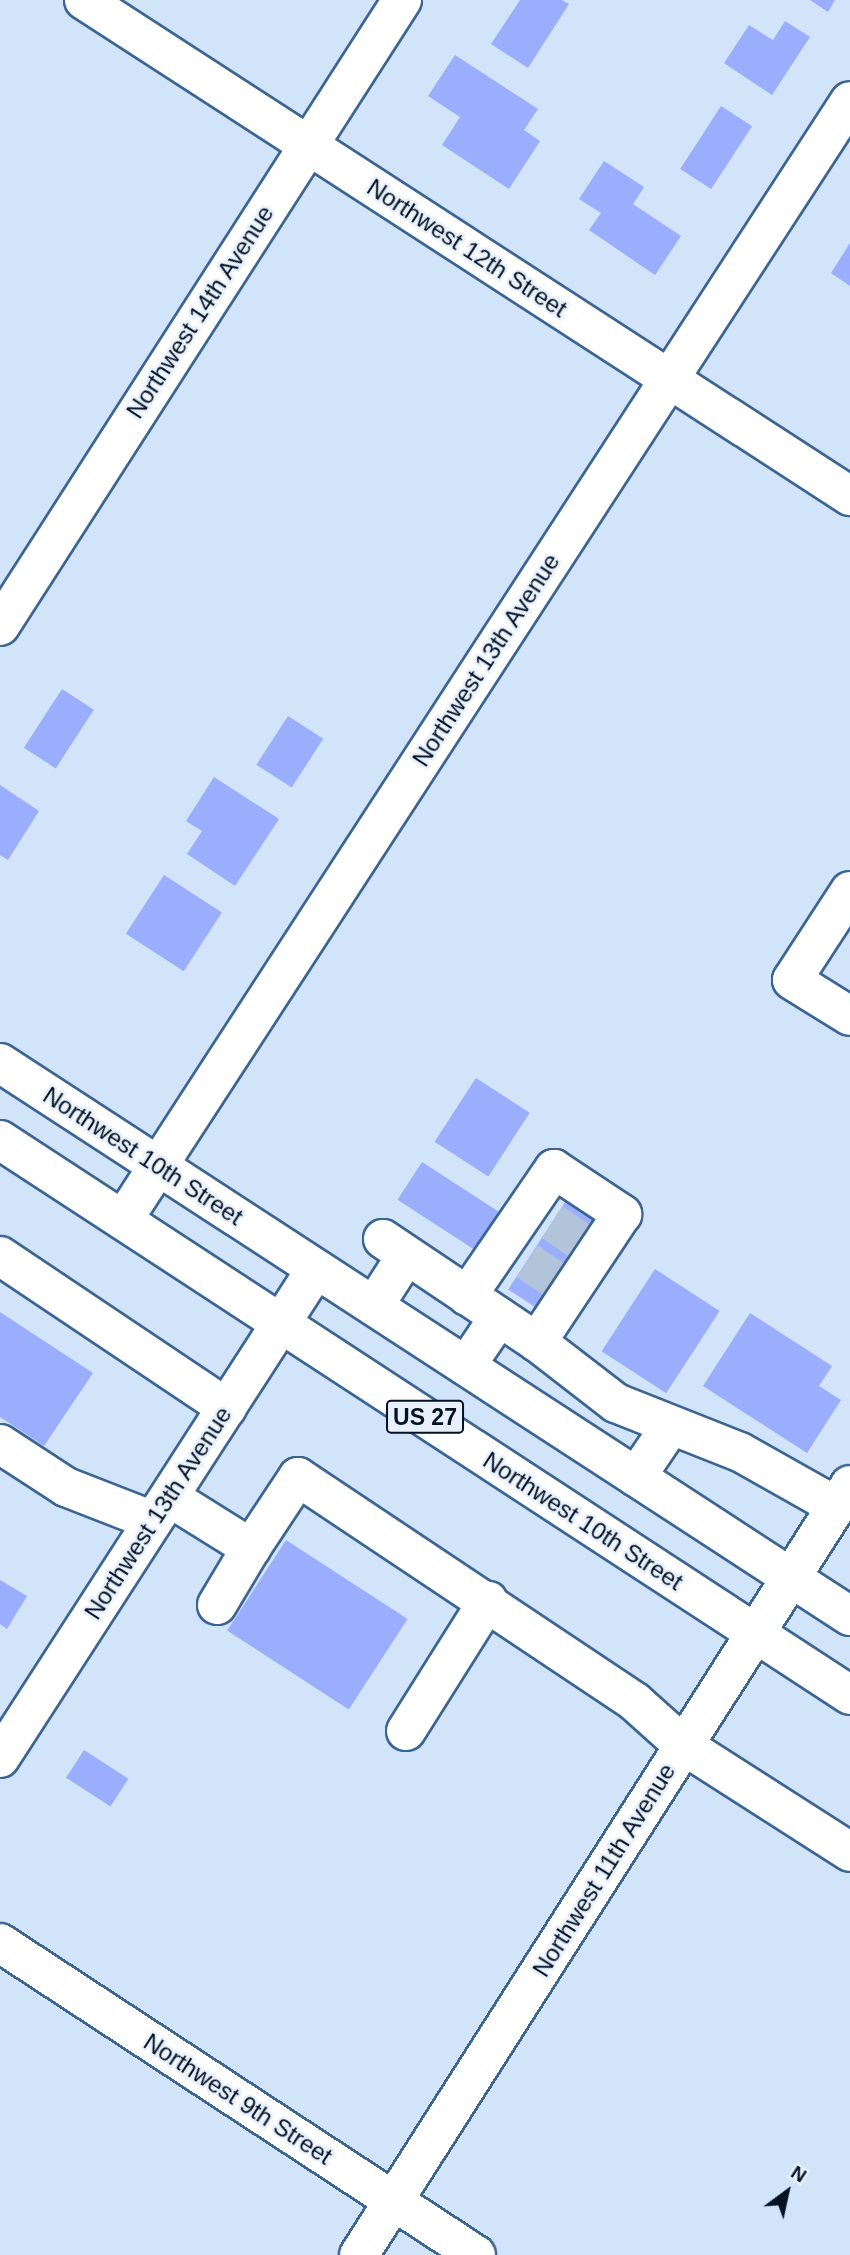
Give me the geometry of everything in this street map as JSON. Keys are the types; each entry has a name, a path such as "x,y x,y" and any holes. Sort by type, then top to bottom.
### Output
{"main road":[{"name":"Northwest 12th Street","path":"84,0 850,496"},
{"name":"Northwest 14th Avenue","path":"0,626 402,0"},
{"name":"Northwest 13th Avenue","path":"123,1220 850,101"},
{"path":"850,891 792,980 850,1016"},
{"name":"Northwest 10th Street","path":"0,1063 850,1616"},
{"name":"Northwest 10th Street","path":"0,1140 850,1695"},
{"path":"467,1296 539,1269 565,1231 539,1269 537,1342"},
{"path":"374,1306 395,1247 537,1342 569,1370 616,1403 843,1495"},
{"path":"0,1256 227,1408"},
{"name":"Northwest 13th Avenue","path":"0,1758 316,1269"},
{"path":"466,1366 499,1317"},
{"path":"539,1415 569,1370"},
{"path":"636,1477 670,1427"},
{"path":"0,1444 66,1487 161,1509 251,1548"},
{"path":"217,1605 298,1477 488,1601 635,1702 683,1745 850,1852"},
{"name":"Northwest 11th Avenue","path":"359,2255 843,1495"},
{"path":"406,1731 488,1601"},
{"name":"Northwest 9th Street","path":"0,1943 475,2255"}],"building":[{"path":"520,0 562,0 569,4 528,68 491,44"},
{"path":"810,0 835,0 828,12"},
{"path":"785,21 810,37 772,95 724,63 749,25 773,40"},
{"path":"455,55 538,109 524,130 540,141 509,189 442,145 460,117 428,96"},
{"path":"721,106 752,126 711,189 680,169"},
{"path":"604,161 644,187 633,204 681,236 655,275 589,230 601,213 579,199"},
{"path":"850,243 850,286 831,273"},
{"path":"62,689 94,710 56,768 24,748"},
{"path":"288,716 323,739 292,788 256,765"},
{"path":"214,777 279,819 235,886 187,854 202,831 186,821"},
{"path":"0,785 39,811 8,860 0,855"},
{"path":"164,875 222,913 184,971 126,934"},
{"path":"476,1078 530,1113 488,1177 435,1142"},
{"path":"422,1162 504,1215 480,1253 397,1200"},
{"path":"567,1199 598,1219 539,1310 508,1290"},
{"path":"655,1269 720,1311 666,1393 602,1351"},
{"path":"0,1312 93,1373 44,1446 0,1417"},
{"path":"750,1313 832,1366 819,1386 841,1400 807,1453 703,1386"},
{"path":"286,1540 408,1619 349,1710 227,1631"},
{"path":"0,1580 27,1596 7,1629 0,1624"},
{"path":"84,1750 128,1779 110,1807 66,1778"}],"tunnel":[{"path":"552,1222 582,1242"},
{"path":"527,1261 557,1281"}]}
